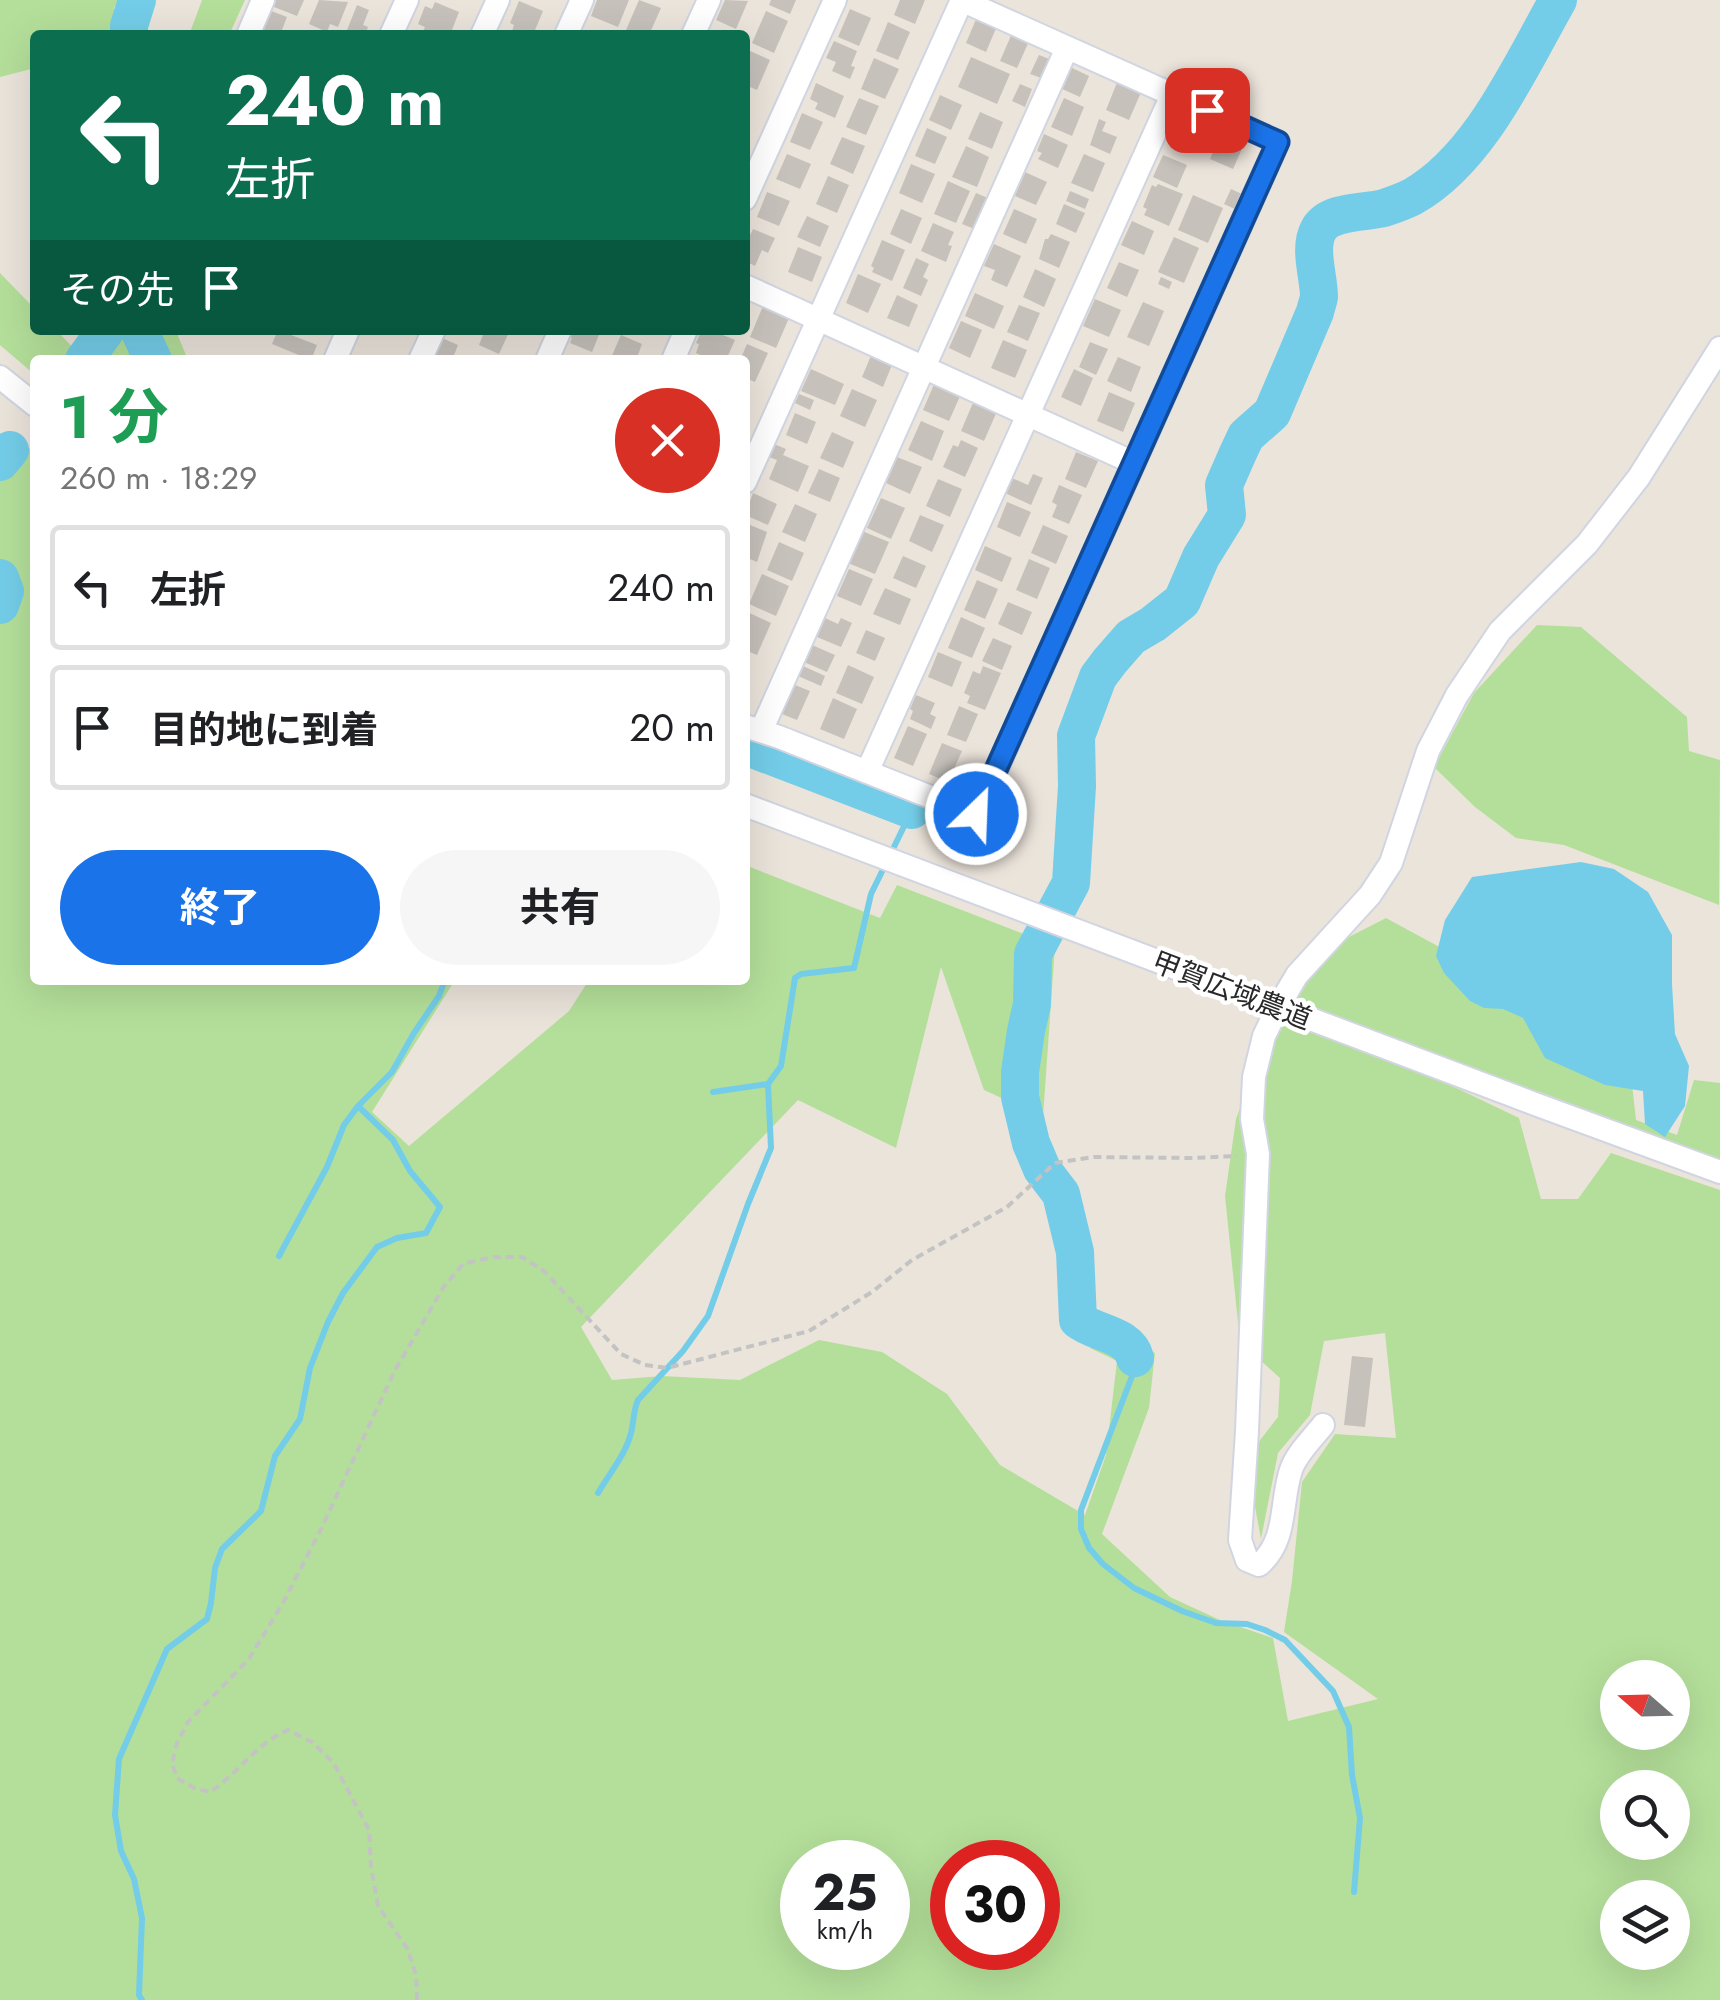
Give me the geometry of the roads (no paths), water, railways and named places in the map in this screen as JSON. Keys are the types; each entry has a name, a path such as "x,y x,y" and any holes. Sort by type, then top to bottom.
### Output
{"street":[{"path":"250,30 263,0"},
{"path":"393,30 407,0"},
{"path":"484,30 498,0"},
{"path":"568,30 582,0"},
{"path":"696,30 709,0"},
{"path":"750,189 835,0"},
{"path":"750,471 961,0 1278,142 976,814 753,729 924,367 1067,48"},
{"path":"867,772 1172,94"},
{"path":"750,288 1134,463"},
{"path":"1323,1425 1292,1467 1271,1555 1260,1566 1247,1560 1240,1540 1258,1154 1252,1119 1254,1077 1264,1036 1298,975 1370,895 1391,863 1428,751 1457,695 1500,630 1587,544 1639,477 1720,348"},
{"path":"0,377 30,401"},
{"name":"甲賀広域農道","path":"750,807 1720,1172"}],"water":[{"path":"1581,862 1614,869 1648,892 1672,935 1675,1034 1689,1066 1685,1106 1665,1137 1645,1124 1643,1091 1605,1085 1545,1058 1523,1018 1470,1001 1444,973 1436,956 1445,920 1472,877"}],"waterway":[{"path":"129,30 137,0"},
{"path":"1135,1358 1119,1339 1078,1320 1075,1252 1061,1194 1042,1169 1031,1143 1020,1097 1020,1072 1032,1004 1033,954 1071,883 1076,736 1098,677 1131,637 1182,601 1201,557 1227,515 1224,485 1246,436 1272,413 1315,312 1319,297 1314,245 1319,229 1339,215 1384,208 1412,197 1458,159 1497,109 1558,0"},
{"path":"88,355 102,335"},
{"path":"141,335 151,355"},
{"path":"0,462 10,450"},
{"path":"0,578 5,591 0,605"},
{"path":"750,748 912,810"},
{"path":"598,1493 625,1449 638,1400 683,1351 708,1316 771,1148 768,1084 781,1066 795,978 854,968 871,894 912,810"},
{"path":"279,1256 327,1167 344,1125 392,1072 443,985"},
{"path":"713,1092 768,1084"},
{"path":"142,2000 142,1918 134,1879 121,1851 115,1815 119,1759 167,1649 207,1619 222,1549 261,1511 275,1456 300,1419 310,1368 343,1293 377,1247 397,1238 426,1233 440,1207 410,1171 393,1140 358,1106"},
{"path":"1135,1358 1134,1371 1081,1510 1081,1529 1089,1548 1103,1564 1134,1588 1216,1623 1247,1624 1285,1640 1333,1691 1349,1727 1360,1818 1354,1892"}]}
